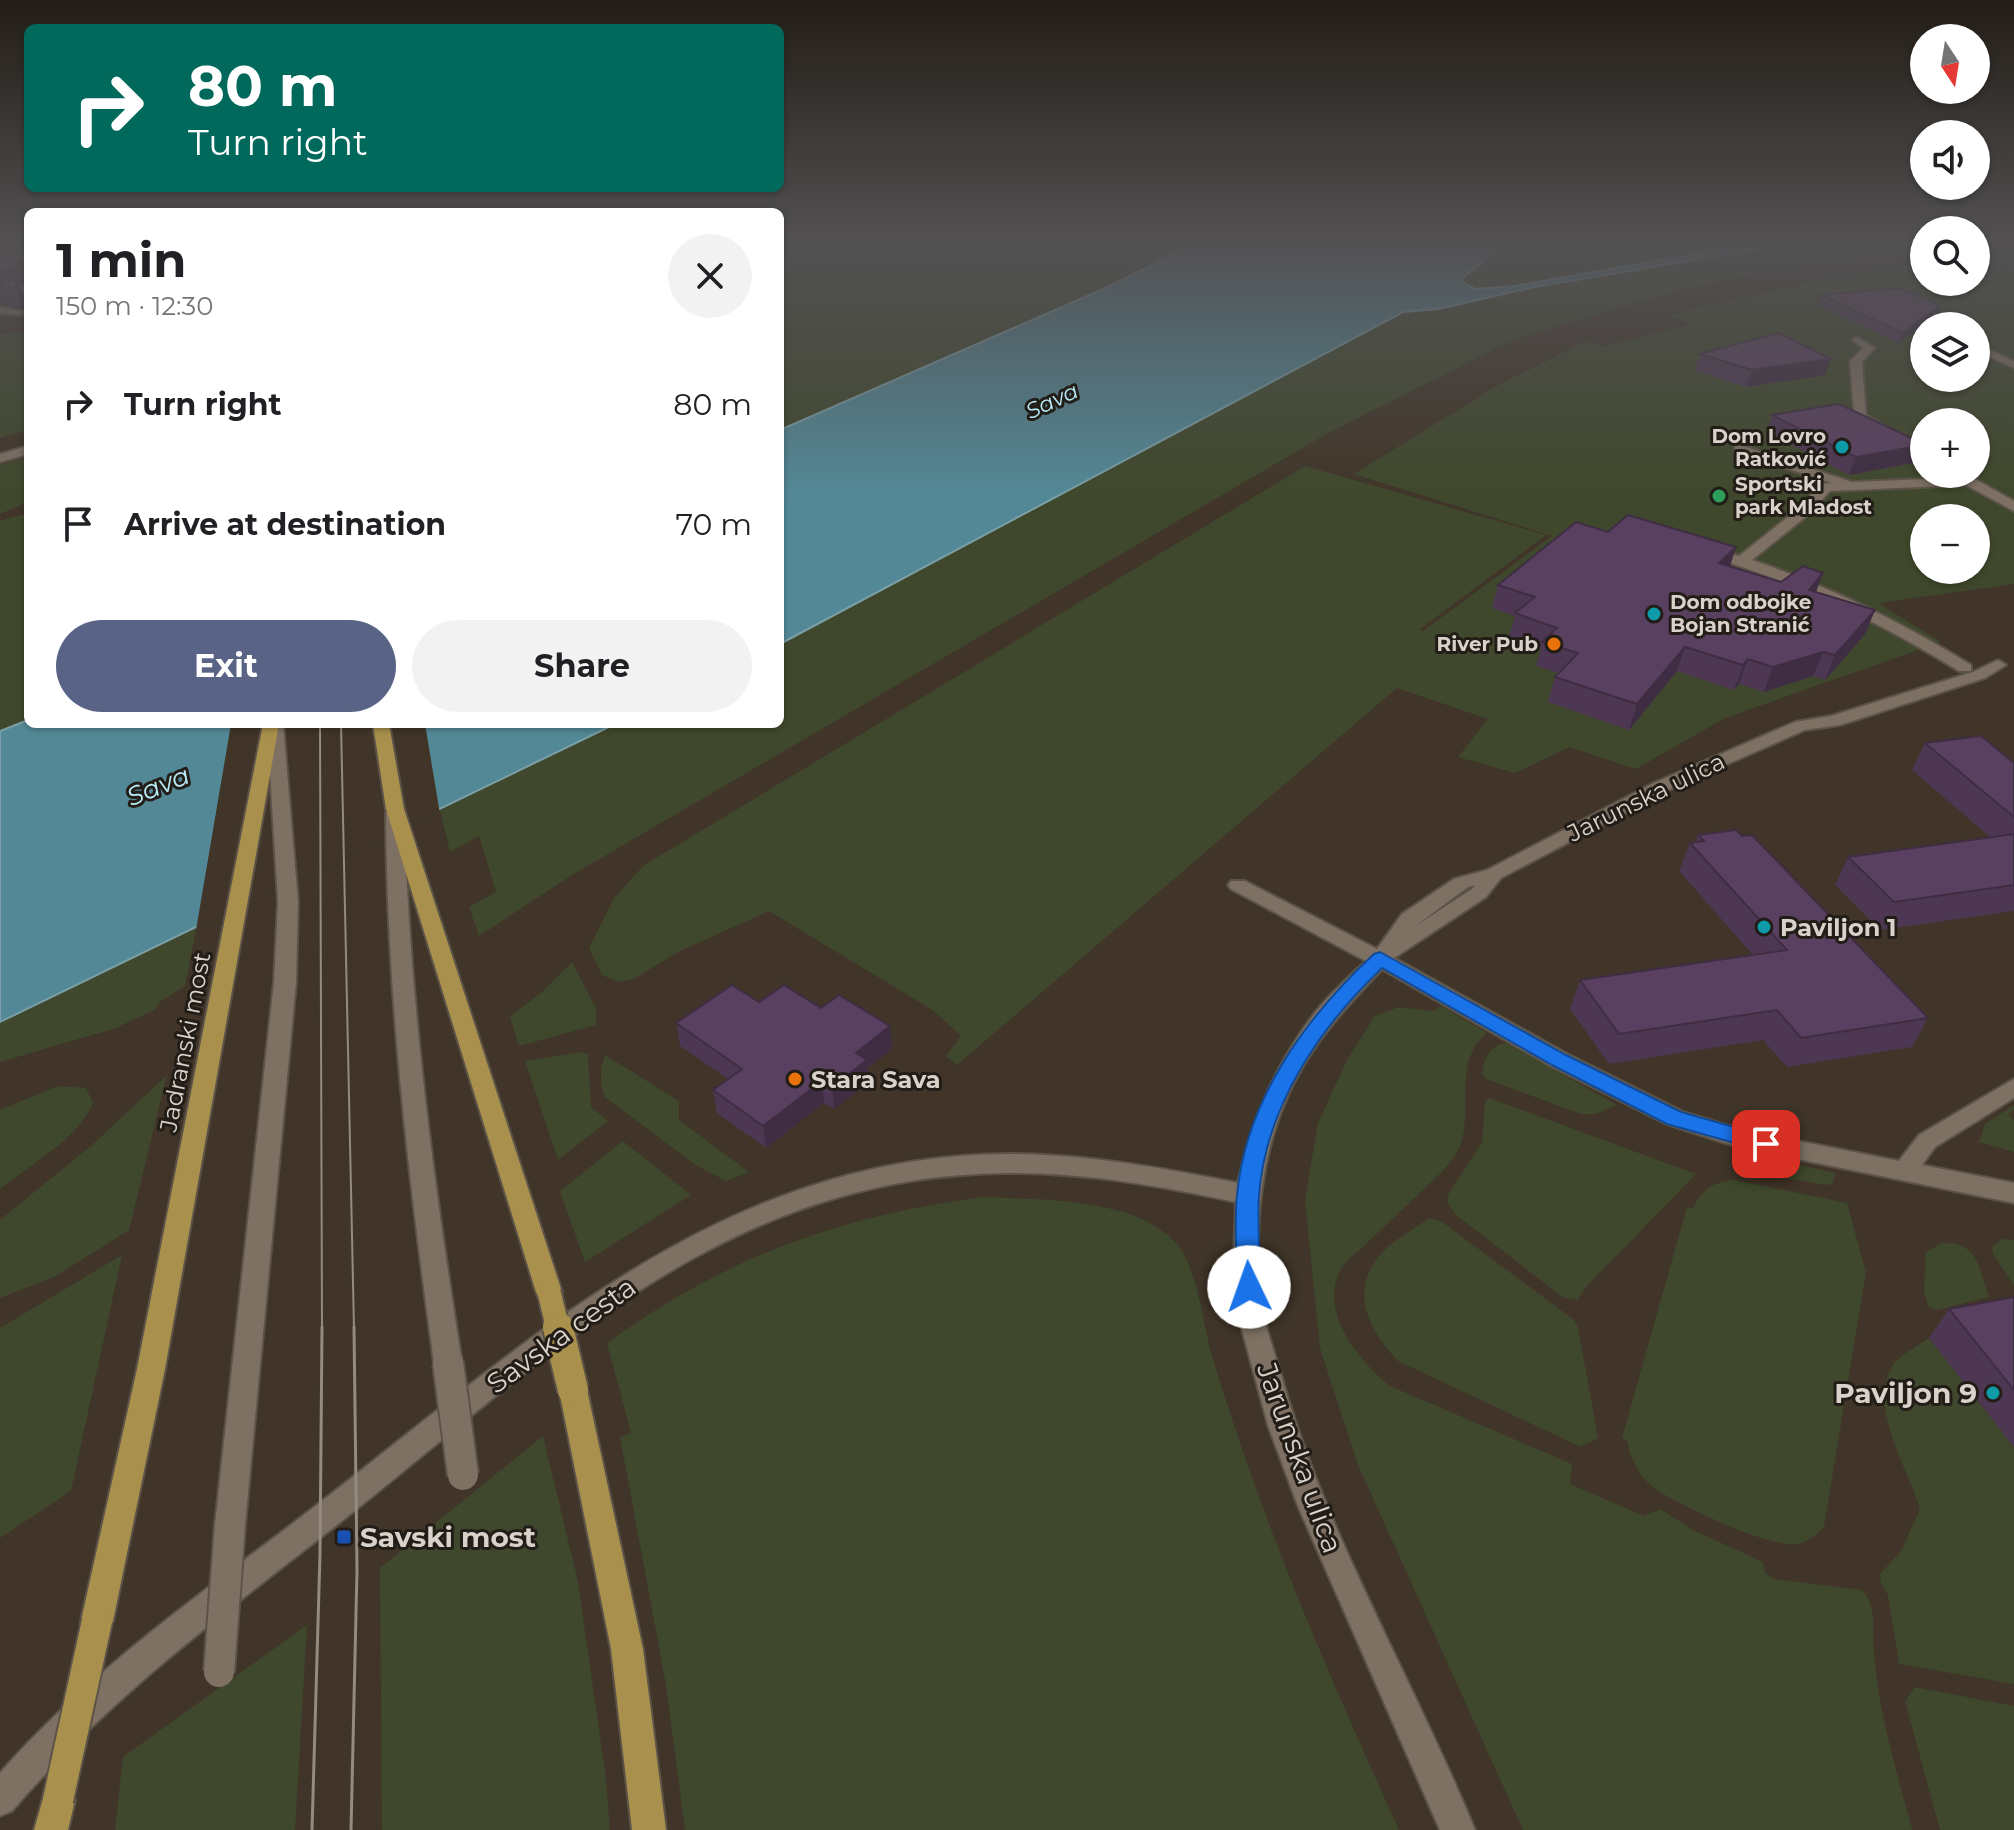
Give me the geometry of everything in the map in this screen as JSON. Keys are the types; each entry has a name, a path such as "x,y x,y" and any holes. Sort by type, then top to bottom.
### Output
{"main road":[{"name":"Jadranski most","path":"55,1815 151,1369 272,728"},
{"path":"382,728 395,809 549,1292 573,1390 627,1649 649,1830"}],"street":[{"path":"1857,340 1870,348 1856,361 1860,416 1910,448"},
{"path":"1990,354 2014,365"},
{"path":"1739,449 1851,484"},
{"path":"0,458 24,451"},
{"path":"1742,561 1803,512 1826,487 1910,481"},
{"path":"1980,488 2014,507"},
{"path":"1686,546 1742,561 1865,608 1965,668"},
{"name":"Jarunska ulica","path":"1801,726 1818,712 1965,668 2006,663"},
{"name":"Jarunska ulica","path":"1458,1830 1313,1506 1282,1425 1251,1315 1247,1260 1248,1195 1257,1149 1287,1073 1326,1014 1380,959 1479,893 1494,874 1660,787 1801,726 1834,721 1979,675 2006,663"},
{"name":"Jadranski most","path":"219,1672 250,1304 285,982 288,902 273,728"},
{"path":"395,809 395,900 401,1002 423,1190 463,1475"},
{"path":"1238,885 1380,959 1559,1060 1675,1118 1738,1138 2014,1193"},
{"path":"1906,1170 1927,1141 2014,1087"},
{"name":"Savska cesta","path":"0,1799 29,1763 101,1690 176,1628 429,1432 628,1285 681,1252 797,1199 869,1179 972,1165 1121,1172 1248,1195"}],"green space":[{"path":"784,327 1015,327 784,428"},
{"path":"1374,327 1554,327 1515,339 1330,432 572,875 479,936 469,907 496,892 479,836 450,852 440,810 607,728 784,728 784,642"},
{"path":"1679,327 1910,327 1910,392 1990,392 1990,327 2014,327 2014,584 1878,603 1941,642 1725,718 1636,769 1570,747 1515,773 1458,757 1488,719 1397,688 957,1065 946,1056 961,1036 934,1011 769,911 678,952 634,979 618,982 602,975 589,948 614,898 643,866 1305,466 1546,535 1420,629 1423,631 1552,536 1354,474 1500,384 1585,342 1606,346"},
{"path":"24,333 24,431 0,438 0,334"},
{"path":"24,458 24,504 0,514 0,465"},
{"path":"24,514 24,722 0,731 0,521"},
{"path":"197,925 185,986 161,1001 154,1010 116,1028 0,1062 0,1022"},
{"path":"572,962 596,1008 596,1025 519,1046 510,1017 543,991"},
{"path":"1441,1006 1487,1033 1470,1058 1459,1148 1438,1175 1343,1266 1336,1282 1334,1299 1344,1333 1366,1363 1390,1386 1572,1464 1570,1484 1644,1516 1660,1509 1695,1531 1763,1562 1765,1572 1774,1579 1862,1590 1872,1612 1880,1699 1912,1830 1523,1830 1358,1465 1320,1348 1305,1201 1318,1123 1347,1060 1375,1016 1399,1007 1433,1011"},
{"path":"1506,1043 1617,1105 1596,1114 1581,1114 1486,1079 1482,1074 1486,1058 1496,1046"},
{"path":"583,1052 588,1054 591,1107 608,1121 558,1160 525,1061"},
{"path":"605,1055 679,1101 679,1120 749,1172 726,1181 694,1164 605,1097 601,1076"},
{"path":"167,1075 129,1230 56,1276 0,1298 0,1220 92,1145"},
{"path":"58,1086 86,1088 93,1103 86,1116 65,1140 0,1189 0,1110"},
{"path":"1489,1098 1696,1174 1584,1289 1578,1300 1564,1298 1456,1215 1447,1202 1448,1195 1482,1142 1485,1102"},
{"path":"2014,1105 2014,1110 2008,1114 2014,1121 2014,1152 1979,1142 1985,1124"},
{"path":"623,1141 691,1195 585,1262 560,1191"},
{"path":"1754,1156 1836,1173 1832,1184 1825,1185 1771,1175 1757,1166"},
{"path":"1735,1180 1847,1203 1866,1273 1824,1527 1809,1540 1798,1544 1785,1544 1747,1533 1703,1515 1654,1488 1639,1473 1627,1441 1622,1438 1687,1207 1693,1209 1709,1188"},
{"path":"984,1197 1058,1201 1111,1209 1157,1227 1183,1252 1194,1280 1221,1386 1255,1487 1334,1685 1399,1830 685,1830 666,1685 620,1437 631,1433 607,1343 695,1287 786,1245 881,1215"},
{"path":"1429,1218 1441,1221 1574,1320 1578,1327 1598,1438 1581,1447 1398,1361 1388,1350 1367,1312 1365,1284 1379,1256"},
{"path":"2002,1239 2014,1240 2014,1285 1993,1254 1992,1247"},
{"path":"1942,1243 1954,1244 1970,1252 1979,1266 1989,1297 1937,1310 1928,1306 1924,1292 1926,1252"},
{"path":"122,1255 71,1491 0,1538 0,1328"},
{"path":"1929,1338 2014,1447 2014,1684 1899,1664 1888,1595 1881,1584 1880,1574 1901,1551 1920,1509 1892,1437 1885,1398 1887,1380 1894,1363"},
{"path":"543,1436 578,1582 605,1771 610,1830 382,1830 380,1568"},
{"path":"307,1625 295,1830 115,1830 123,1757"},
{"path":"1915,1687 2014,1706 2014,1830 1940,1830 1905,1701"}],"water":[{"name":"Sava","path":"1015,327 1374,327 784,642 784,428"},
{"name":"Sava","path":"24,722 24,728 607,728 0,1022 0,731"}],"pier":[{"path":"230,728 426,728 440,814 196,930"}],"building":[{"path":"1890,327 1910,327 1902,333"},
{"path":"1778,333 1831,359 1752,370 1700,354"},
{"path":"1839,404 1910,437 1910,447 1856,457 1772,415"},
{"name":"Dom odbojke Bojan Stranić","path":"1628,515 1736,547 1719,563 1781,582 1803,566 1823,573 1809,590 1875,610 1835,655 1823,652 1773,667 1748,659 1743,665 1685,647 1637,704 1555,677 1578,653 1542,642 1557,628 1515,613 1535,597 1498,585 1576,522 1608,532"},
{"path":"1981,736 2014,763 2014,817 1925,743"},
{"path":"1736,830 1742,836 1752,835 1928,1018 1801,1038 1777,1010 1619,1034 1580,980 1787,950 1690,843 1704,841 1698,835"},
{"path":"2014,834 2014,885 1894,902 1848,857"},
{"name":"Stara Sava","path":"732,985 759,1002 784,985 821,1008 839,995 890,1026 856,1053 867,1060 832,1087 822,1081 763,1126 713,1090 742,1069 676,1023"},
{"path":"2014,1297 2014,1390 1949,1309"}],"tram line":[{"path":"320,728 322,1328"},
{"path":"341,728 354,1329"},
{"path":"351,1830 357,1570 354,1327"},
{"path":"312,1830 320,1554 322,1328"}],"place":[{"name":"Dom Lovro Ratković","path":"1842,447"},
{"name":"Sportski park Mladost","path":"1719,496"},
{"name":"Dom odbojke Bojan Stranić","path":"1654,614"},
{"name":"River Pub","path":"1554,644"},
{"name":"Paviljon 1","path":"1764,927"},
{"name":"Stara Sava","path":"795,1079"},
{"name":"Paviljon 9","path":"1993,1393"},
{"name":"Savski most","path":"344,1537"}],"route":[{"path":"1249,1287 1248,1195 1257,1149 1272,1105 1313,1031 1348,989 1380,959 1559,1060 1675,1118 1766,1144"}]}
